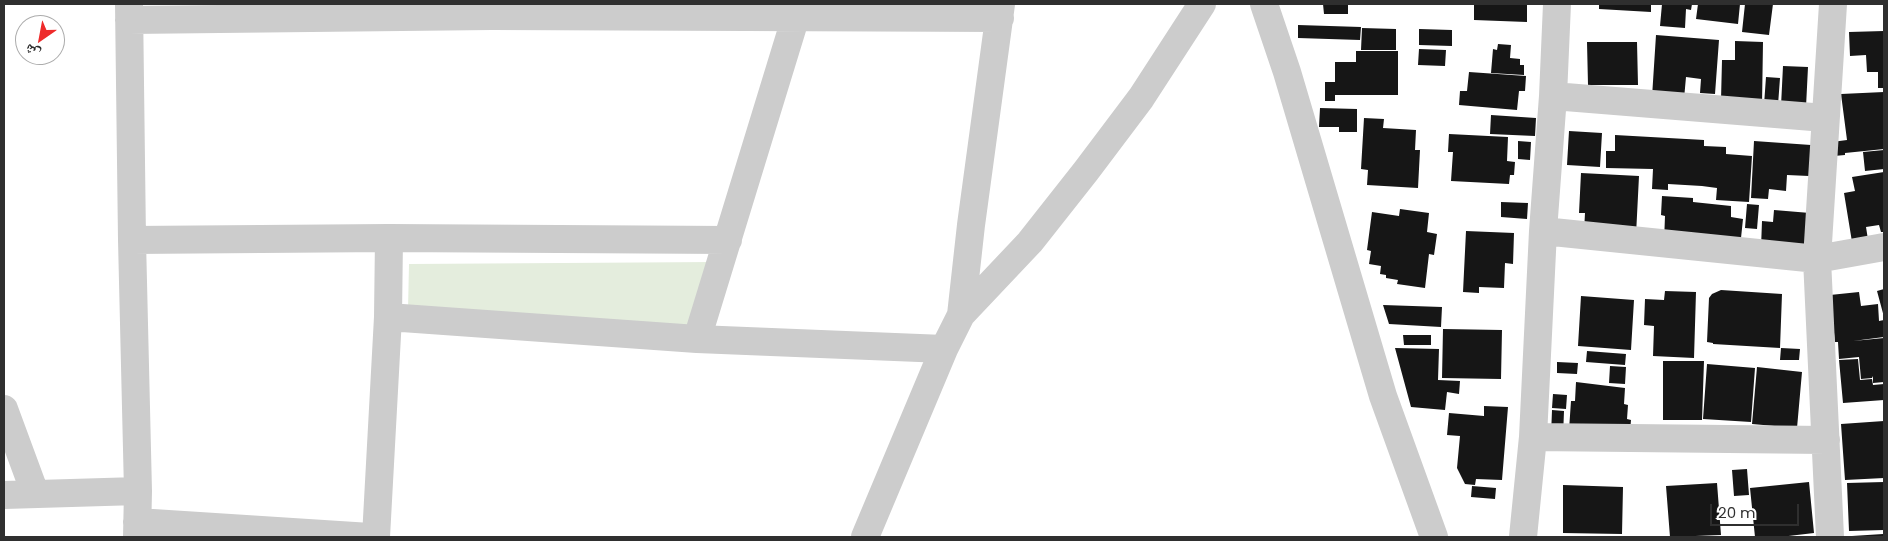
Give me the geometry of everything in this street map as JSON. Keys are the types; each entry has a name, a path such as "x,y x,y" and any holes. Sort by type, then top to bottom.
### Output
{"street":[{"path":"865,537 944,349 961,315 1030,242 1086,171 1141,98 1202,4"},
{"path":"1264,4 1287,72 1383,396 1434,537"},
{"path":"1523,537 1533,437 1543,231 1554,96 1558,4"},
{"path":"1830,537 1817,259 1833,4"},
{"path":"370,537 137,530 138,491 129,12 689,10 796,16 895,18 1000,11 973,206 961,315"},
{"path":"697,338 796,16"},
{"path":"1554,96 1825,118"},
{"path":"1543,231 1817,259 1884,247"},
{"path":"132,240 389,238 728,240"},
{"path":"376,537 388,317 389,238"},
{"path":"388,317 697,338 944,349"},
{"path":"4,409 36,493"},
{"path":"1533,437 1826,440"},
{"path":"4,495 138,491"}],"green space":[{"path":"714,262 692,331 408,310 409,264"}],"building":[{"path":"1323,4 1348,4 1348,14 1324,14"},
{"path":"1474,4 1527,4 1527,22 1474,20"},
{"path":"1599,4 1651,4 1651,12 1599,9"},
{"path":"1662,4 1692,4 1691,10 1686,9 1685,28 1660,26"},
{"path":"1698,4 1740,4 1738,24 1696,19"},
{"path":"1745,4 1773,4 1769,35 1742,32"},
{"path":"1298,25 1361,27 1360,40 1298,38"},
{"path":"1362,28 1396,29 1396,50 1361,50"},
{"path":"1419,29 1452,30 1452,46 1419,45"},
{"path":"1884,31 1884,88 1878,88 1878,72 1867,72 1866,55 1850,56 1849,32"},
{"path":"1656,35 1719,40 1715,94 1700,93 1701,79 1686,77 1684,99 1652,97"},
{"path":"1735,41 1763,42 1762,105 1721,100 1722,60 1735,60"},
{"path":"1587,42 1637,42 1638,85 1588,85"},
{"path":"1498,44 1511,45 1510,58 1520,59 1520,65 1524,65 1524,75 1491,73 1493,49 1497,50"},
{"path":"1419,49 1446,50 1445,66 1418,65"},
{"path":"1356,51 1398,51 1398,95 1335,95 1335,101 1325,101 1325,82 1335,82 1335,62 1356,62"},
{"path":"1783,66 1808,67 1806,107 1781,106"},
{"path":"1469,72 1526,76 1525,91 1519,91 1517,110 1459,105 1460,91 1467,91"},
{"path":"1766,77 1780,78 1778,105 1764,105"},
{"path":"1884,92 1884,149 1834,156 1832,142 1847,140 1841,94"},
{"path":"1320,108 1357,109 1357,132 1339,132 1339,127 1319,127"},
{"path":"1491,115 1536,118 1535,136 1490,134"},
{"path":"1364,118 1384,119 1383,128 1416,130 1415,150 1420,150 1418,188 1367,185 1368,170 1361,169"},
{"path":"1569,131 1602,133 1600,167 1567,165"},
{"path":"1449,134 1508,137 1507,161 1515,162 1514,175 1510,175 1509,184 1451,181 1453,152 1448,152"},
{"path":"1615,135 1704,140 1704,146 1726,147 1726,154 1752,156 1749,202 1716,200 1717,188 1668,184 1668,190 1652,189 1653,169 1606,168 1606,151 1615,151"},
{"path":"1518,141 1531,142 1530,160 1518,159"},
{"path":"1754,141 1811,145 1809,176 1787,175 1786,191 1769,189 1768,199 1751,198"},
{"path":"1884,150 1884,169 1865,171 1863,152"},
{"path":"1884,172 1884,232 1881,232 1879,225 1866,227 1869,246 1853,248 1844,193 1855,191 1852,177"},
{"path":"1581,173 1639,176 1636,235 1584,232 1585,213 1579,213"},
{"path":"1662,196 1693,198 1693,202 1731,206 1731,217 1743,219 1741,238 1664,242 1665,216 1661,215"},
{"path":"1501,202 1528,203 1527,219 1501,217"},
{"path":"1747,204 1759,205 1757,229 1745,228"},
{"path":"1400,209 1429,213 1427,232 1437,234 1434,255 1429,254 1425,288 1397,284 1398,280 1386,278 1386,275 1380,274 1381,266 1369,264 1371,251 1367,250 1372,212 1399,216"},
{"path":"1774,210 1810,213 1809,254 1761,248 1762,221 1773,222"},
{"path":"1466,231 1514,233 1513,264 1505,263 1504,288 1479,287 1479,293 1463,292"},
{"path":"1884,289 1884,317 1877,291"},
{"path":"1721,290 1782,294 1780,348 1713,344 1707,342 1709,298 1712,294"},
{"path":"1665,291 1696,292 1694,358 1653,356 1654,326 1644,325 1645,299 1664,300"},
{"path":"1859,292 1861,306 1878,304 1879,321 1884,320 1884,337 1853,341 1884,338 1884,382 1873,383 1873,376 1872,378 1861,379 1859,357 1839,359 1838,342 1835,342 1830,295"},
{"path":"1581,296 1634,300 1631,350 1578,346"},
{"path":"1383,305 1442,307 1441,327 1389,324"},
{"path":"1443,329 1502,330 1501,379 1442,378"},
{"path":"1403,335 1431,335 1431,345 1404,345"},
{"path":"1395,348 1439,349 1438,380 1460,381 1459,394 1447,392 1445,410 1411,407"},
{"path":"1781,348 1800,349 1799,360 1780,360"},
{"path":"1587,351 1626,354 1625,365 1586,362"},
{"path":"1858,359 1860,380 1872,379 1873,385 1884,384 1884,400 1843,403 1839,360"},
{"path":"1663,361 1704,361 1702,420 1663,420"},
{"path":"1557,362 1578,363 1577,374 1557,373"},
{"path":"1707,364 1755,368 1751,422 1703,419"},
{"path":"1610,366 1626,367 1625,384 1609,383"},
{"path":"1757,367 1802,372 1797,428 1752,424"},
{"path":"1576,382 1625,388 1624,404 1628,405 1627,419 1631,420 1630,432 1569,430 1571,401 1575,401"},
{"path":"1553,394 1567,395 1566,409 1552,408"},
{"path":"1484,406 1508,407 1502,480 1476,479 1475,485 1465,484 1457,468 1460,436 1447,435 1449,413 1484,416"},
{"path":"1552,410 1564,411 1563,437 1551,436"},
{"path":"1884,421 1884,478 1845,480 1841,424"},
{"path":"1747,469 1749,495 1734,496 1732,470"},
{"path":"1809,482 1814,533 1780,537 1755,537 1750,488"},
{"path":"1884,482 1884,530 1849,531 1847,483"},
{"path":"1717,483 1721,535 1670,537 1666,486"},
{"path":"1563,485 1623,487 1622,534 1563,533"},
{"path":"1472,486 1496,488 1495,499 1471,497"},
{"path":"1883,534 1883,537 1852,537 1852,536"}]}
